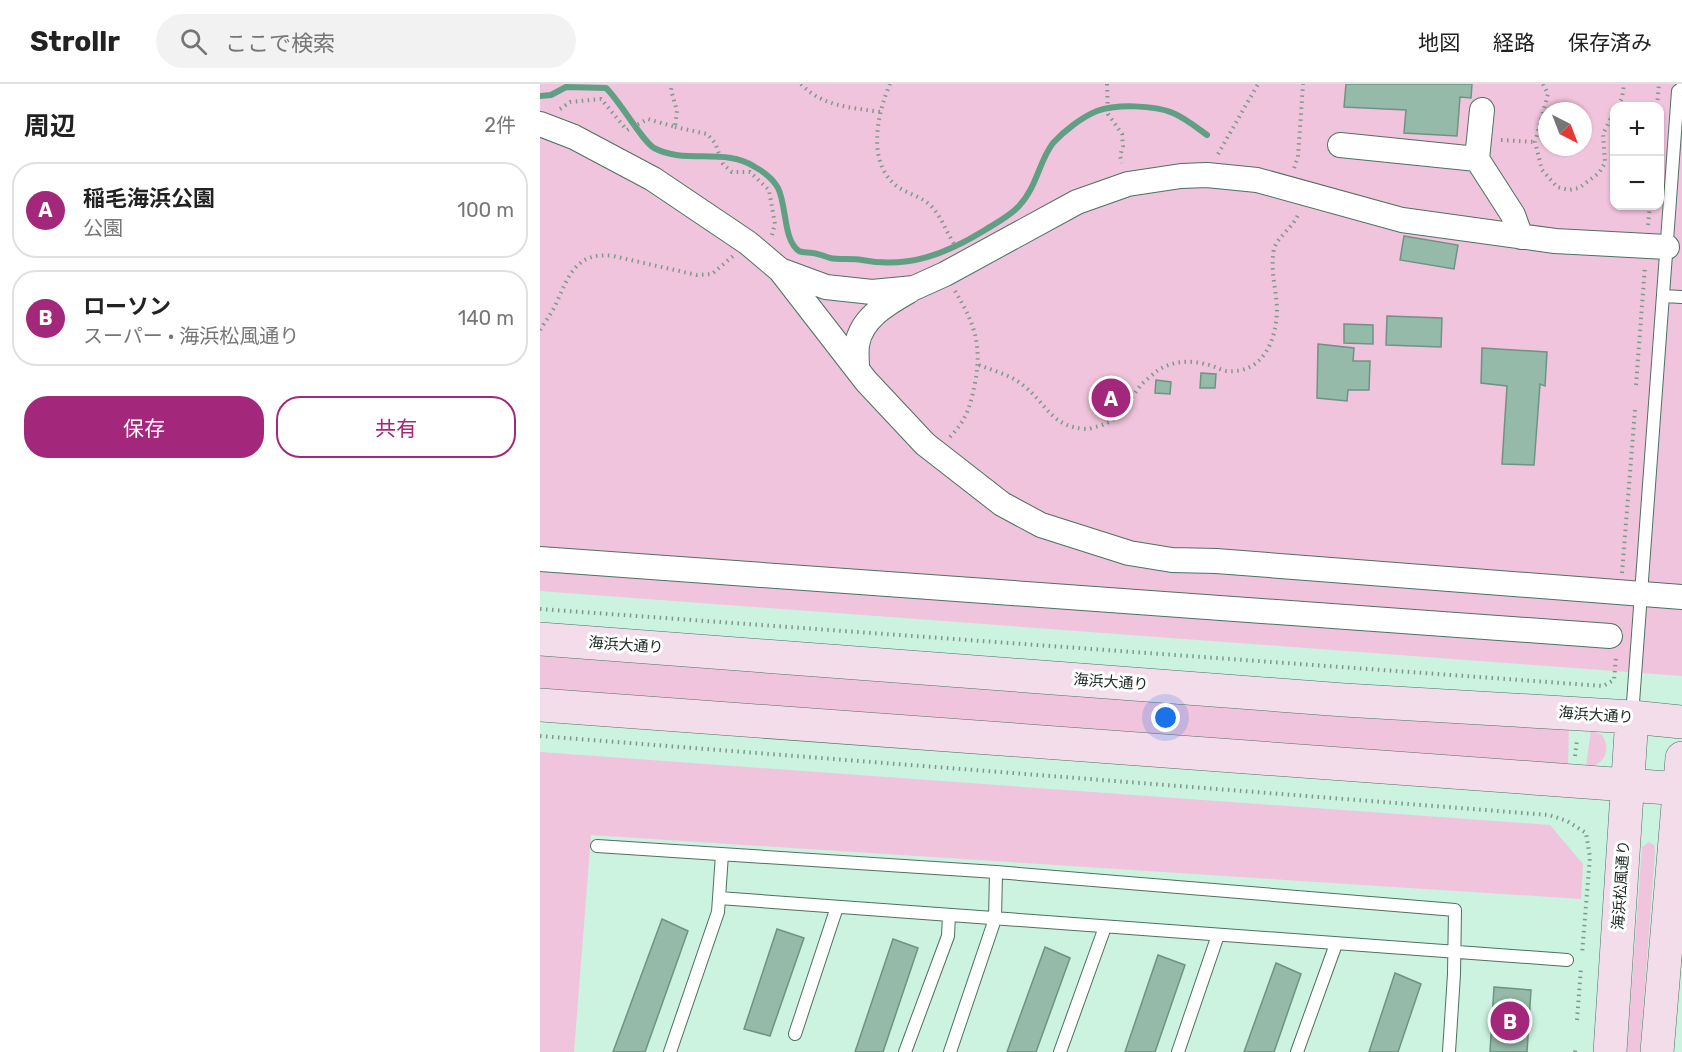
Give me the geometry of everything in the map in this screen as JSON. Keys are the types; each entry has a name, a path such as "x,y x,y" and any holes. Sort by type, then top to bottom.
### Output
{"street":[{"path":"1482,110 1478,149 1513,215 1521,237"},
{"path":"541,125 574,137 653,179 764,256 826,287 872,292 914,288"},
{"path":"1340,145 1478,149"},
{"path":"857,369 857,343 864,328 880,309 914,288 945,274 1077,202 1128,184 1181,176 1257,180 1401,220 1554,241 1657,241"},
{"path":"764,256 880,397 936,453 1002,504 1041,525 1129,553 1172,560 1216,561 1682,597"},
{"path":"540,559 1610,636"},
{"name":"海浜大通り","path":"540,639 1682,722"},
{"path":"540,705 1628,785 1681,779 1657,1052"},
{"name":"海浜松風通り","path":"1610,1052 1632,717"}],"lane":[{"path":"1632,717 1664,296 1657,241 1678,91 1682,88"},
{"path":"1664,296 1682,297"},
{"path":"597,846 996,872 1455,910 1449,1052"},
{"path":"670,1052 718,912 722,854"},
{"path":"950,1052 995,919 996,872"},
{"path":"719,898 1567,960"},
{"path":"795,1034 837,907"},
{"path":"905,1052 948,936 948,915"},
{"path":"1060,1052 1105,927"},
{"path":"1178,1052 1218,935"},
{"path":"1297,1052 1336,944"}],"path":[{"path":"672,84 671,90 678,111 675,127"},
{"path":"801,84 815,98 833,104 880,112"},
{"path":"890,84 880,112 878,141 880,163 898,187 918,196 930,205 938,214 950,237"},
{"path":"1107,84 1108,114 1122,134 1123,146 1120,156 1128,184"},
{"path":"1207,176 1258,84"},
{"path":"978,365 1002,373 1024,386 1058,422 1087,429 1110,422 1125,410 1141,385 1159,369 1181,361 1205,363 1226,371 1249,369 1262,358 1274,331 1277,309 1272,272 1274,246 1297,219 1303,84"},
{"path":"1543,84 1548,94 1535,142 1542,170 1557,187 1569,190 1579,188 1599,173 1605,163 1603,134 1610,120"},
{"path":"1620,102 1624,84"},
{"path":"1657,102 1659,84"},
{"path":"540,330 555,307 564,283 575,268 586,259 601,254 698,275 712,274 722,267 764,256 775,224 769,190 750,172 732,172 723,164 715,143 707,134 648,119 627,130 601,99 570,102 541,125"},
{"path":"1478,149 1535,142"},
{"path":"1651,210 1657,241"},
{"path":"1636,385 1646,258"},
{"path":"936,453 963,423 971,404 978,365 978,345 973,325 945,274"},
{"path":"1622,579 1635,410"},
{"path":"540,609 1603,686 1614,680"},
{"path":"1574,766 1578,730"},
{"path":"540,736 1549,815 1567,821 1586,833 1590,856 1577,1020"}],"shaded area":[{"path":"540,84 1682,84 1682,676 540,591"},
{"path":"540,652 1569,728 1568,765 540,690"},
{"path":"1591,730 1602,735 1606,751 1598,764 1586,766"},
{"path":"540,752 1550,825 1583,864 1581,899 591,835 574,1052 540,1052"},
{"path":"1649,842 1654,845 1655,851 1640,1052 1627,1052 1642,847"}],"building":[{"path":"1346,84 1472,84 1471,98 1460,97 1457,136 1404,133 1406,110 1344,107"},
{"path":"1404,236 1458,245 1454,269 1400,260"},
{"path":"1387,316 1442,318 1441,347 1386,345"},
{"path":"1344,324 1373,325 1373,344 1344,343"},
{"path":"1318,344 1354,348 1353,361 1370,361 1369,390 1348,390 1347,401 1317,398"},
{"path":"1482,348 1547,352 1545,386 1540,384 1534,465 1502,464 1507,386 1481,383"},
{"path":"1201,373 1216,374 1215,388 1200,388"},
{"path":"1156,380 1171,382 1170,394 1155,393"},
{"path":"662,919 688,931 645,1052 613,1052"},
{"path":"777,929 804,938 770,1036 744,1029"},
{"path":"893,939 918,948 883,1052 855,1052"},
{"path":"1045,947 1070,958 1036,1052 1007,1052"},
{"path":"1158,955 1185,965 1155,1052 1125,1052"},
{"path":"1276,963 1301,974 1274,1052 1244,1052"},
{"path":"1395,973 1421,984 1398,1052 1369,1052"},
{"path":"1494,987 1531,990 1527,1052 1490,1052"}],"waterway":[{"path":"540,96 551,95 566,87 606,88 643,138 654,148 679,155 731,158 743,161 768,176 781,195 790,239 799,251 834,259 879,262 911,261 941,252 970,239 1007,216 1025,199 1053,143 1074,125 1097,111 1124,106 1165,110 1182,117 1207,135"}],"place":[{"name":"稲毛海浜公園","path":"1111,398"},
{"name":"ローソン","path":"1510,1021"}]}
